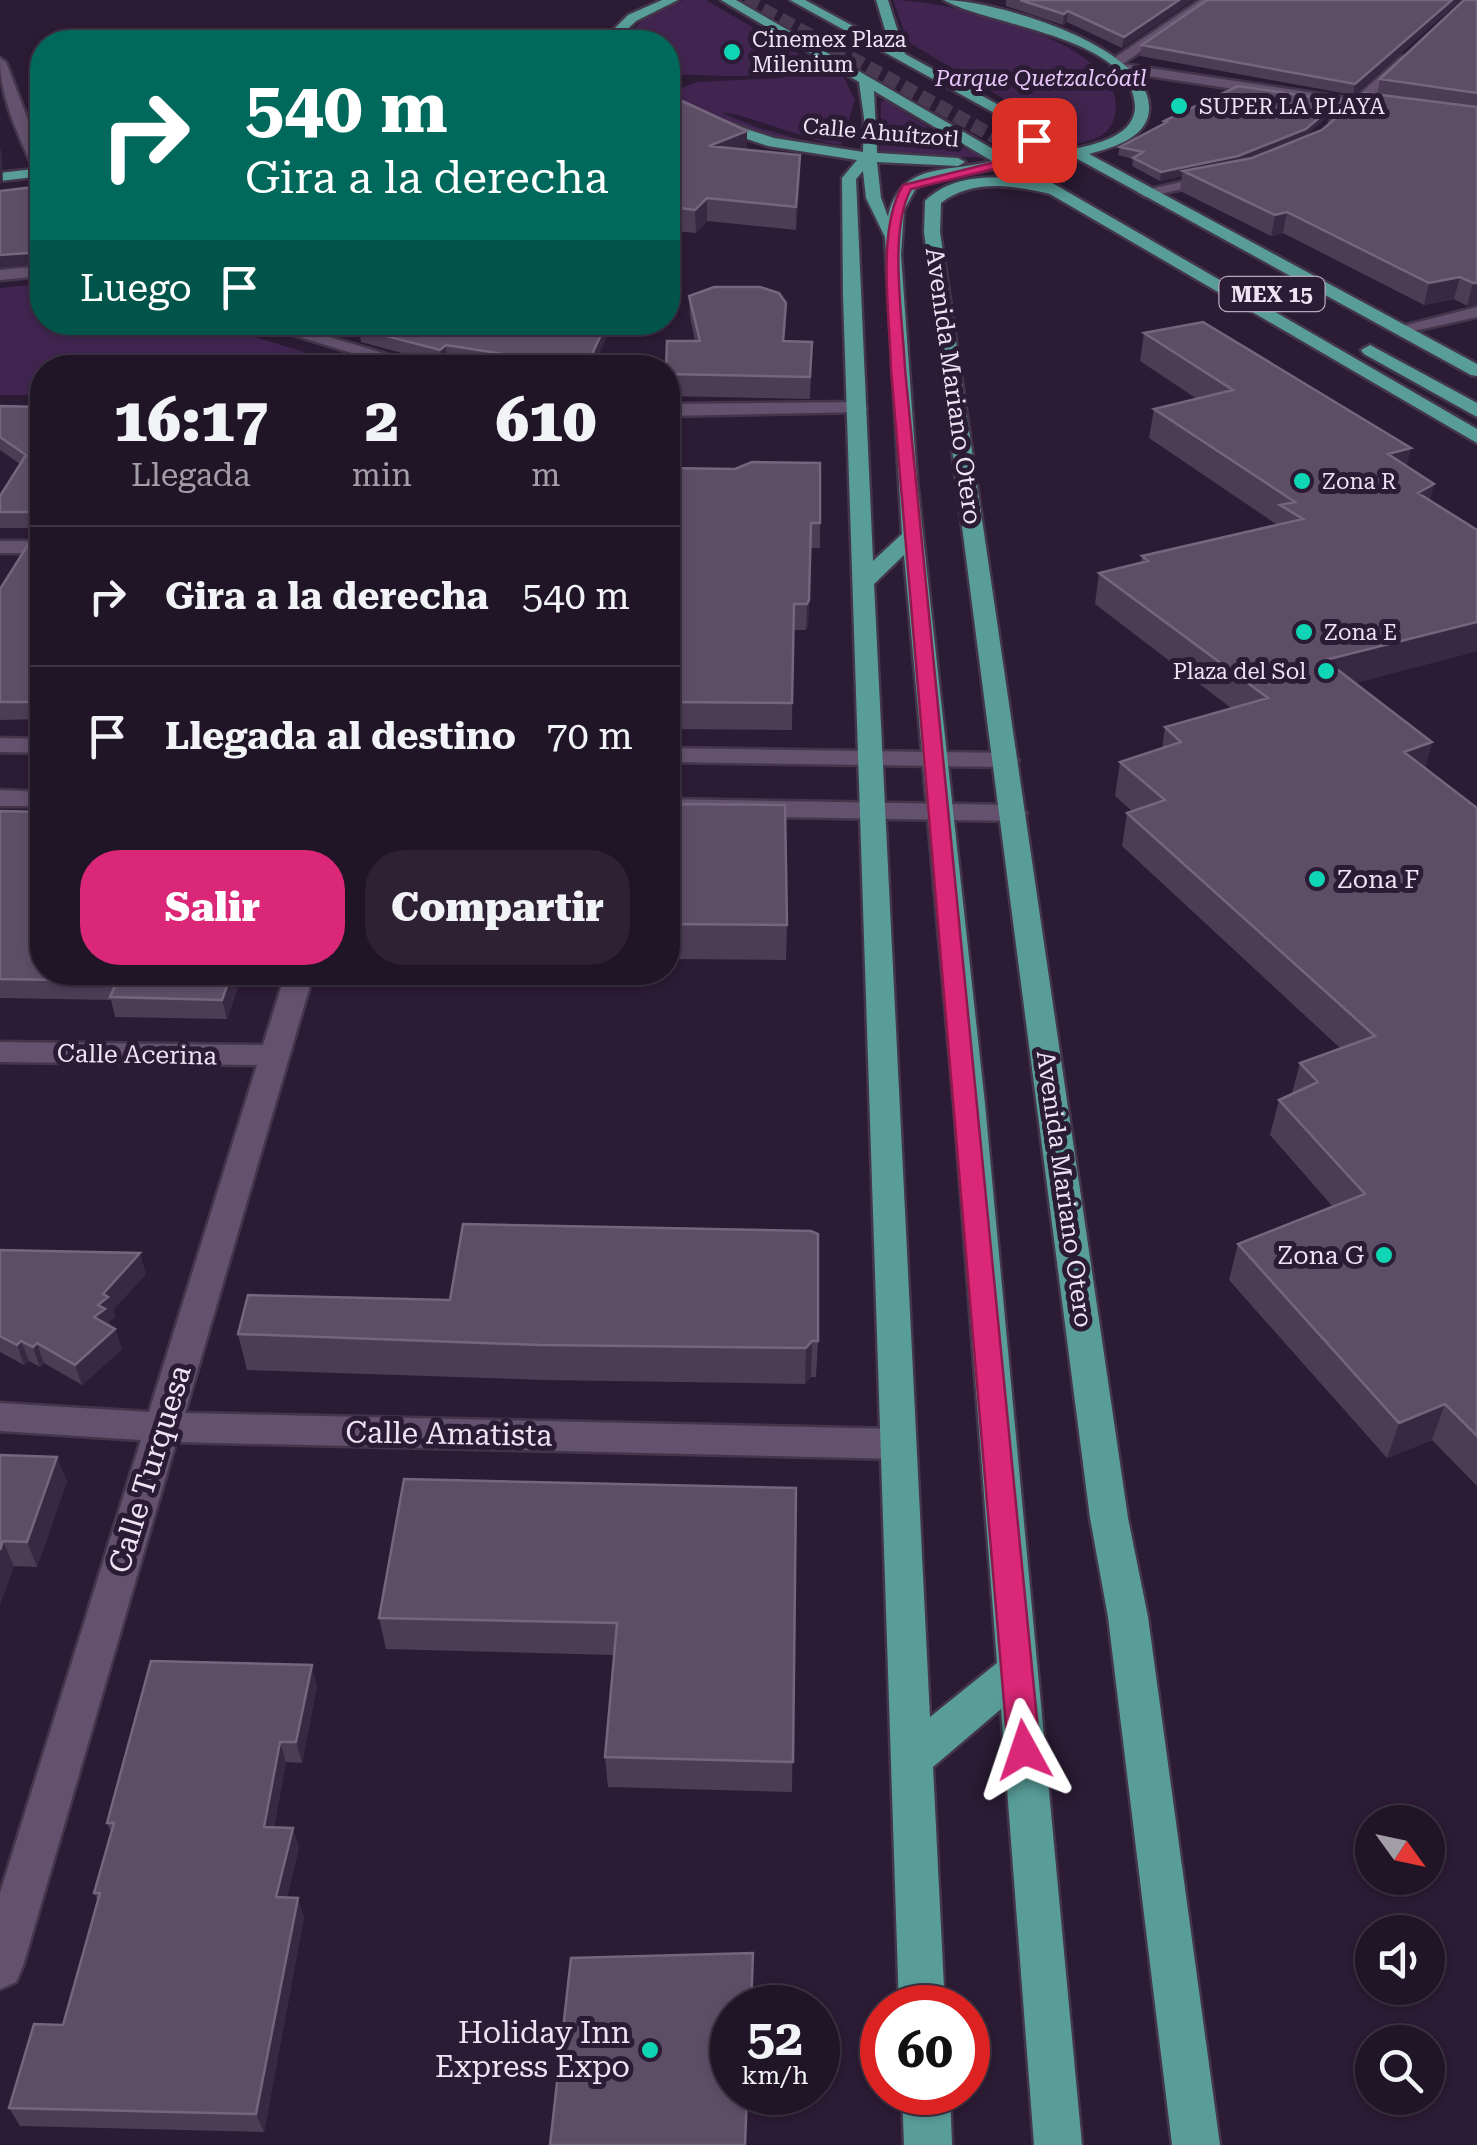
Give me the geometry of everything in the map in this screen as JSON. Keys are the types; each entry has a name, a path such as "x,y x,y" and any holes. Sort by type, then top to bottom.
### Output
{"main road":[{"path":"620,30 632,18 672,0"},
{"path":"727,0 763,12 864,77 1036,177 1077,177 1144,192 1477,371"},
{"path":"796,0 1074,153 1077,177"},
{"path":"882,0 899,55"},
{"path":"950,0 1042,26 1119,65 1136,83"},
{"name":"Avenida Mariano Otero","path":"864,77 872,99 867,157 877,218 894,238 919,311 1007,760 1106,1498 1128,1617 1196,2145"},
{"name":"Calle Ahuítzotl","path":"680,112 750,138 867,157 1006,162 1100,146 1135,127 1142,114 1143,99 1136,83"},
{"path":"932,232 899,200 907,187 1006,162 1027,149 1036,132"},
{"name":"Avenida Mariano Otero","path":"867,157 848,178 851,295 921,1985"},
{"path":"1036,177 1044,168 1059,164 1118,206"},
{"path":"0,177 30,174"},
{"path":"932,232 935,198 961,186 1077,177 1477,437"},
{"name":"MEX 15","path":"1077,177 1477,390"},
{"path":"0,192 30,189"},
{"name":"Avenida Mariano Otero","path":"894,238 899,200"},
{"name":"Avenida Mariano Otero","path":"932,232 919,311 898,369 941,811 1058,2145"},
{"path":"851,295 898,369"},
{"path":"1352,340 1477,412"},
{"path":"862,583 914,534"},
{"path":"911,1758 1017,1670"},
{"path":"927,2115 928,2145"}],"street":[{"path":"1119,65 1208,0"},
{"path":"1323,134 1415,52"},
{"path":"0,62 30,145"},
{"path":"1119,65 1392,108"},
{"path":"1136,83 1163,74"},
{"path":"0,116 17,115"},
{"path":"1144,192 1242,172"},
{"path":"0,275 30,272"},
{"path":"1400,329 1477,312"},
{"path":"305,335 377,355"},
{"path":"680,410 858,408"},
{"path":"0,546 30,547"},
{"path":"0,745 30,746"},
{"path":"680,755 1007,760"},
{"path":"0,798 30,799"},
{"path":"680,808 1014,813"},
{"name":"Calle Turquesa","path":"2,1954 296,985"},
{"name":"Calle Acerina","path":"0,1052 275,1055"},
{"name":"Calle Amatista","path":"0,1418 162,1427 898,1444"}],"green space":[{"path":"684,0 706,0 795,49 800,58 772,73 680,75 680,30 635,30 658,10"},
{"name":"Parque Quetzalcóatl","path":"893,0 990,17 1065,46 1094,65 1112,88 1115,114 1109,129 1098,137 1068,145 1046,124 908,42"},
{"path":"821,65 843,76 855,100 841,145 722,113 834,149 759,135 680,107 680,88 697,82 781,78"},
{"path":"889,99 958,146 989,158 880,153 881,102"},
{"path":"30,285 30,335 248,335 314,355 30,355 30,395 0,395 0,288"}],"building":[{"path":"1020,0 1179,0 1124,37 1068,11 1064,14"},
{"path":"1207,0 1452,0 1355,84 1142,45"},
{"path":"1464,0 1477,0 1477,93 1380,79"},
{"path":"1238,86 1339,101 1306,129 1238,156 1161,172 1133,158 1143,152 1120,147 1167,122 1164,121"},
{"path":"1365,93 1477,107 1477,283 1460,277 1429,283 1287,212 1275,215 1183,171 1252,158 1322,130"},
{"path":"680,100 747,131 709,146 800,155 796,207 707,198 695,210 680,208"},
{"path":"30,187 30,253 0,255 0,191"},
{"path":"714,287 760,287 779,293 786,303 783,341 812,342 810,377 680,374 680,355 666,355 667,341 700,341 689,296"},
{"path":"1203,322 1411,448 1388,454 1434,484 1418,493 1477,530 1477,622 1325,660 1432,742 1404,752 1477,808 1477,1436 1445,1404 1399,1423 1238,1244 1365,1194 1279,1100 1318,1082 1300,1063 1375,1036 1127,813 1165,800 1120,762 1181,742 1165,727 1268,698 1099,573 1148,561 1142,556 1303,519 1280,505 1295,502 1154,409 1233,390 1144,333"},
{"path":"382,335 601,335 592,355 510,355 446,345 440,350"},
{"path":"0,406 30,407 30,512 0,512 0,496 26,455 0,437"},
{"path":"752,462 820,463 820,523 811,523 809,600 807,604 794,604 792,703 680,702 680,468 735,469"},
{"path":"30,542 30,702 0,702 0,589"},
{"path":"680,804 785,805 787,925 680,924"},
{"path":"0,811 30,812 30,980 0,979"},
{"path":"115,985 227,985 222,1000 110,997"},
{"path":"463,1224 811,1231 818,1234 818,1341 812,1341 806,1348 540,1345 238,1334 248,1295 450,1300"},
{"path":"0,1250 140,1253 103,1294 108,1297 98,1305 105,1309 94,1317 115,1329 75,1365 37,1343 33,1347 21,1341 17,1345 0,1336"},
{"path":"0,1455 57,1457 27,1542 3,1541 0,1550"},
{"path":"404,1479 796,1488 793,1762 605,1757 617,1623 379,1618"},
{"path":"151,1661 312,1665 296,1742 280,1742 264,1827 293,1828 276,1897 298,1898 256,2114 9,2108 34,2024 63,2025 100,1893 94,1893 114,1823 107,1823"},
{"name":"Holiday Inn Express Expo","path":"753,1953 752,1985 710,1985 710,2115 746,2115 745,2145 550,2145 571,1958"}],"tunnel":[{"path":"745,0 1068,177"}],"place":[{"name":"Cinemex Plaza Milenium","path":"732,52"},
{"name":"SUPER LA PLAYA","path":"1179,106"},
{"name":"Zona R","path":"1302,481"},
{"name":"Zona E","path":"1304,632"},
{"name":"Plaza del Sol","path":"1326,671"},
{"name":"Zona F","path":"1317,879"},
{"name":"Zona G","path":"1384,1255"},
{"name":"Holiday Inn Express Expo","path":"650,2050"}],"route":[{"path":"1024,1750 898,369 894,238 899,200 907,187 930,178 1006,162 1018,157 1034,140"}]}
